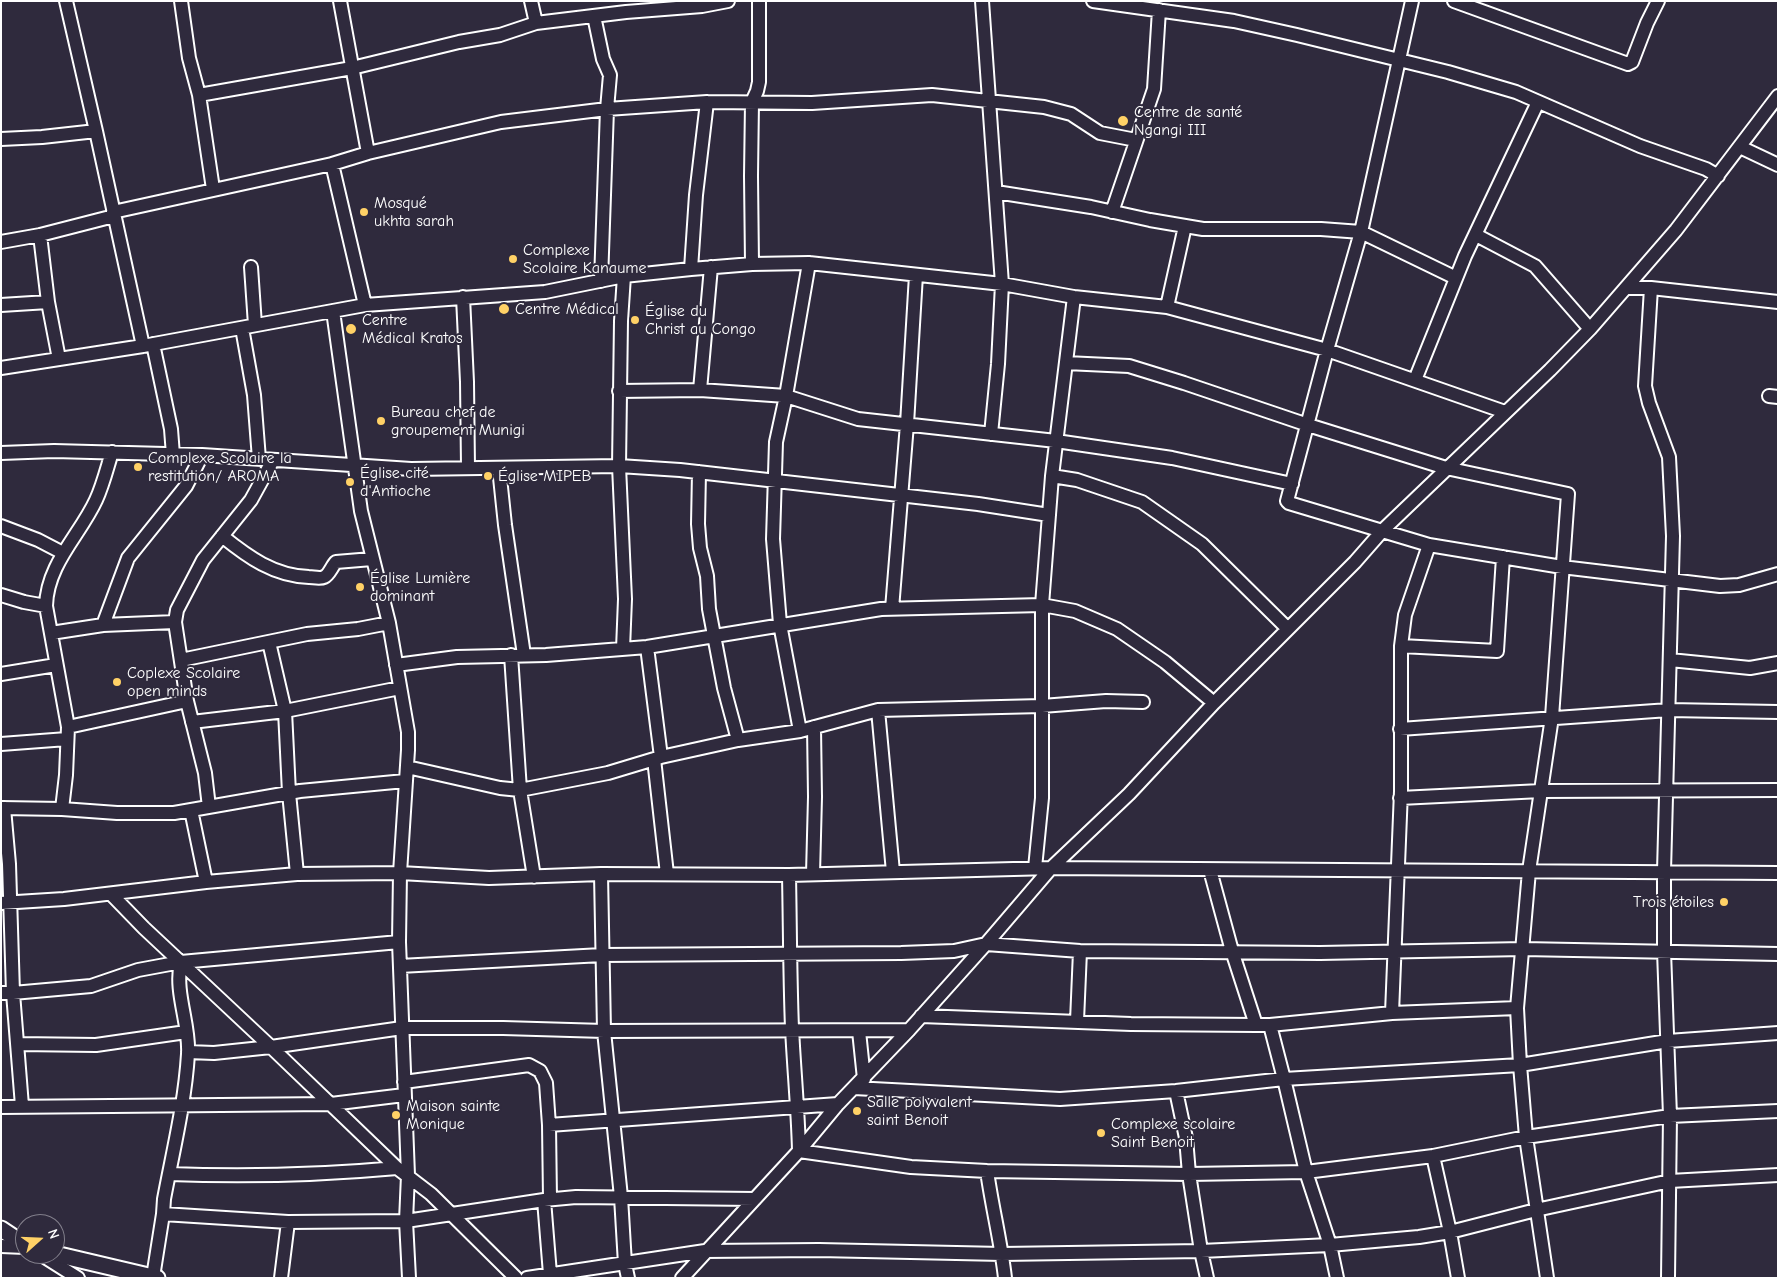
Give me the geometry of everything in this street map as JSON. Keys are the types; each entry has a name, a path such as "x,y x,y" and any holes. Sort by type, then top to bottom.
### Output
{"main road":[{"path":"1,1228 15,1238"},
{"path":"65,1256 155,1277"}],"street":[{"path":"66,1 114,214 171,429 173,455"},
{"path":"181,1 189,58 199,95 213,189"},
{"path":"340,1 368,153"},
{"path":"531,1 536,23"},
{"path":"199,95 352,68 459,42 500,35 536,23 594,16 624,7 702,6 728,1"},
{"path":"752,264 750,176 752,102 759,82 759,1"},
{"path":"982,1 1002,284 998,364 991,434"},
{"path":"1093,1 1134,4 1261,27 1448,72 1516,92 1640,146 1706,169 1718,176"},
{"path":"1412,1 1361,232 1326,350 1308,425 1287,498 1289,503 1429,545 1562,568 1730,586 1778,574"},
{"path":"1454,1 1628,64 1632,62 1646,24 1658,1"},
{"path":"1112,212 1155,84 1159,10"},
{"path":"594,16 603,59 610,75 601,281"},
{"path":"1,242 40,235 213,189 332,164 368,153 501,122 608,109 707,102 812,103 932,96 1044,107 1066,112 1100,133 1136,140"},
{"path":"682,1278 798,1151 838,1104 909,1030 1051,868 1129,794 1287,628 1356,562 1383,530 1550,370 1590,329 1628,288 1676,230 1778,96"},
{"path":"691,269 696,195 707,102"},
{"path":"1415,380 1456,278 1538,102"},
{"path":"1,139 96,131"},
{"path":"1740,147 1778,165"},
{"path":"332,164 365,306"},
{"path":"996,192 1210,230 1321,229 1361,232 1456,278"},
{"path":"1167,307 1185,226"},
{"path":"40,235 48,302 59,359"},
{"path":"1476,235 1535,266 1590,329"},
{"path":"800,731 780,624 772,539 777,437 809,263"},
{"path":"1,368 148,345 365,306 545,292 624,276 711,267 809,263 1002,284 1074,297 1167,307 1326,350 1505,412"},
{"path":"251,267 255,326"},
{"path":"700,390 711,267"},
{"path":"892,609 902,496 916,275"},
{"path":"623,649 626,599 618,466 624,276"},
{"path":"1628,288 1651,288 1778,302"},
{"path":"1651,288 1645,386 1649,403 1669,457 1674,536 1664,871 1664,951 1670,1116 1668,1278"},
{"path":"463,297 468,467"},
{"path":"1035,868 1042,798 1042,605 1052,476 1074,297"},
{"path":"1,305 48,302"},
{"path":"333,311 361,511 389,623 408,732 400,873 399,942 404,1082 402,1172 409,1278"},
{"path":"242,328 254,395 259,459"},
{"path":"1066,363 1129,366 1446,468 1568,493 1552,717 1529,871 1517,1008 1526,1137 1547,1278"},
{"path":"619,391 700,390 786,396 858,419 1056,441 1172,458 1292,484"},
{"path":"62,809 68,733 46,606 50,581 63,553 96,500 112,452"},
{"path":"1,453 112,452 411,469 618,466 699,472 978,504 1049,515"},
{"path":"103,624 128,558 186,486 202,456"},
{"path":"209,807 204,773 186,701 176,622 177,610 199,569 251,500 273,460"},
{"path":"499,468 518,655 520,790 534,876"},
{"path":"699,472 698,524 700,548 707,576 711,625 724,688 738,740"},
{"path":"1052,476 1077,480 1142,502 1202,544 1287,628"},
{"path":"1,526 38,540 63,553"},
{"path":"222,536 246,556 289,575 302,577 322,578 327,575 336,562 372,558"},
{"path":"1392,1013 1400,798 1401,646 1405,615 1429,545"},
{"path":"1401,646 1497,651 1503,557"},
{"path":"1,595 46,606"},
{"path":"396,665 457,656 546,655 623,649 780,624 892,609 1042,605 1075,611 1117,629 1165,662 1214,703"},
{"path":"51,634 103,624 176,622"},
{"path":"180,660 306,634 358,629 389,623"},
{"path":"269,642 284,711 289,793 297,874"},
{"path":"647,646 667,874"},
{"path":"1670,660 1750,668 1778,663"},
{"path":"1,674 56,664"},
{"path":"192,722 284,711 400,688"},
{"path":"1,744 68,733 186,701"},
{"path":"407,767 500,788 520,790 608,773 657,758 738,740 800,731 878,710 1042,706 1106,701 1143,702"},
{"path":"878,710 893,872"},
{"path":"1400,729 1669,710 1778,712"},
{"path":"813,874 814,727"},
{"path":"22,1106 18,1044 7,993 2,808 62,809 117,813 174,813 289,793 405,781"},
{"path":"1400,798 1541,791 1778,790"},
{"path":"192,810 206,882"},
{"path":"6,903 64,899 206,882 297,874 400,873 489,878 601,874 789,875 1035,868 1778,873"},
{"path":"1210,870 1232,951 1256,1025"},
{"path":"601,874 604,1031 621,1197 625,1264 628,1278"},
{"path":"789,875 792,1031 798,1107 798,1151"},
{"path":"111,894 402,1172 431,1194 516,1278"},
{"path":"7,993 91,986 138,970 181,962 399,942"},
{"path":"400,966 602,955 954,951 986,944 1080,951 1393,952 1523,949 1778,954"},
{"path":"1077,1021 1080,951"},
{"path":"155,1277 164,1199 183,1105 188,1052 180,984 179,971 181,962"},
{"path":"921,1016 1131,1024 1270,1025 1392,1013 1517,1008"},
{"path":"1270,1025 1306,1172 1330,1245 1337,1278"},
{"path":"188,1052 214,1053 271,1047 402,1028 604,1031 909,1030"},
{"path":"858,1031 864,1079"},
{"path":"18,1044 96,1045 186,1032"},
{"path":"854,1088 1060,1099 1176,1091 1284,1079 1520,1065 1668,1041 1778,1034"},
{"path":"404,1082 529,1065 540,1071 546,1083 549,1125 547,1200 550,1274"},
{"path":"1176,1091 1187,1141 1189,1174 1207,1278"},
{"path":"1,1108 22,1106 331,1104 404,1096"},
{"path":"549,1125 838,1104"},
{"path":"798,1151 911,1168 1189,1174 1306,1172 1433,1156 1526,1137 1670,1116 1778,1111"},
{"path":"1433,1156 1458,1278"},
{"path":"987,1171 1005,1278"},
{"path":"169,1174 238,1176 402,1172"},
{"path":"527,1278 705,1251 818,1250 1002,1254 1201,1251 1330,1245 1419,1237 1450,1232 1536,1210 1670,1181 1778,1175"},
{"path":"163,1214 288,1222 406,1221 576,1197 754,1199"},
{"path":"282,1278 288,1222"},
{"path":"1,1246 15,1246"},
{"path":"56,1264 76,1277"}],"place":[{"name":"Centre de santé Ngangi III","path":"1123,121"},
{"name":"Mosqué ukhta sarah","path":"364,212"},
{"name":"Complexe Scolaire Kanaume","path":"513,259"},
{"name":"Centre Médical","path":"504,309"},
{"name":"Église du Christ au Congo","path":"635,320"},
{"name":"Centre Médical Kratos","path":"351,329"},
{"name":"Bureau chef de groupement Munigi","path":"381,421"},
{"name":"Complexe Scolaire la restitution/ AROMA","path":"138,467"},
{"name":"Église MIPEB","path":"488,476"},
{"name":"Église cité d'Antioche","path":"350,482"},
{"name":"Église Lumière dominant","path":"360,587"},
{"name":"Coplexe Scolaire open minds","path":"117,682"},
{"name":"Trois étoiles","path":"1724,902"},
{"name":"Salle polyvalent saint Benoit","path":"857,1111"},
{"name":"Maison sainte Monique","path":"396,1115"},
{"name":"Complexe scolaire Saint Benoit","path":"1101,1133"}]}
